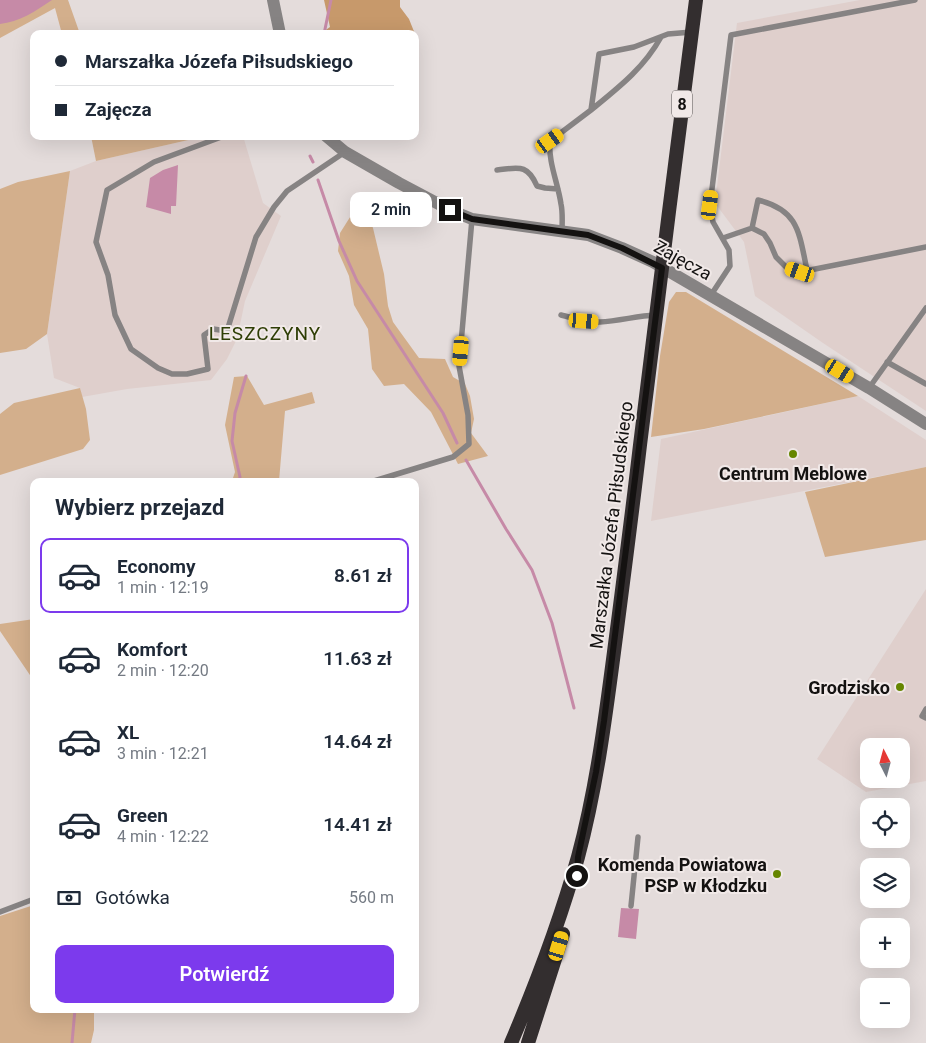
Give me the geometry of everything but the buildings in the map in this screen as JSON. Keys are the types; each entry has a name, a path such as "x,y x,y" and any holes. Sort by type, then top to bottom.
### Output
{"highway":[{"name":"Marszałka Józefa Piłsudskiego","path":"511,1043 538,980 578,857 596,772 696,0"},
{"path":"528,1043 570,910 577,876 578,857"}],"street":[{"path":"273,0 279,30"},
{"name":"Zajęcza","path":"331,140 345,152 450,210 472,219 588,235 622,248 711,295 869,388 926,424"}],"lane":[{"path":"711,295 730,266 729,250 713,222 710,205 731,34 915,0"},
{"path":"591,110 599,54 634,47 668,34 692,32"},
{"path":"562,232 562,205 550,156 550,141 628,81 654,49 661,37"},
{"path":"213,140 154,162 107,190 96,242 108,275 115,314 132,349 158,368 172,374 187,374 208,369 204,335 213,330 228,331 256,237 274,207 287,191 345,152"},
{"path":"496,170 524,168 530,172 537,186 558,189"},
{"path":"752,228 758,200 774,204 787,213 796,227 807,270"},
{"path":"384,478 452,458 469,444 468,415 459,366 472,219"},
{"path":"723,238 752,228 764,234 776,257 786,267 800,272 926,247"},
{"path":"869,388 926,308"},
{"path":"561,315 584,321 599,322 655,315"},
{"path":"887,362 926,384"},
{"path":"926,709 922,716 926,718"},
{"path":"631,906 638,837"},
{"path":"0,912 30,900"}],"shaded area":[{"path":"0,0 68,0 79,30 61,30 55,8 0,38"},
{"path":"0,0 52,0 21,18 0,24"},
{"path":"324,0 400,0 400,7 409,19 413,30 326,30 330,27"},
{"path":"860,0 926,0 926,411 755,296 744,242 715,203 737,23"},
{"path":"92,140 188,140 96,161"},
{"path":"188,140 244,140 263,203 281,216 245,301 237,339 227,359 211,380 127,389 82,397 80,388 54,378 47,334 70,171 96,161"},
{"path":"178,165 176,206 171,206 171,214 146,207 150,178 163,170"},
{"path":"70,171 47,334 26,349 0,353 0,189 18,182"},
{"path":"360,212 369,219 373,228 384,274 388,306 393,322 419,358 445,359 453,377 465,384 470,396 474,419 471,433 488,456 458,464 431,412 404,384 384,386 372,369 368,329 354,305 349,276 338,251 340,233 352,214"},
{"path":"676,292 686,292 858,396 704,429 651,437 660,356 669,302"},
{"path":"247,376 264,405 312,392 315,403 285,411 279,478 233,478 235,472 225,425 234,377"},
{"path":"80,388 86,409 90,440 83,449 0,475 0,414 14,403"},
{"name":"Centrum Meblowe","path":"858,396 926,440 926,467 651,521 661,439"},
{"path":"926,467 926,540 825,557 805,492"},
{"path":"926,589 926,781 910,784 910,738 860,738 860,788 817,759"},
{"path":"30,620 30,675 0,631 0,624"},
{"path":"860,788 888,788 866,792"},
{"path":"30,906 30,1013 94,1013 94,1030 91,1043 0,1043 0,916"},
{"path":"621,908 639,909 636,939 618,937"}],"waterway":[{"path":"325,30 331,0"},
{"path":"310,156 313,162"},
{"path":"318,180 339,241 357,281 443,413 457,443"},
{"path":"240,478 232,441 235,413 246,376"},
{"path":"466,460 532,570 552,623 574,708"},
{"path":"72,1043 75,1013"}],"place":[{"name":"Centrum Meblowe","path":"793,454"},
{"name":"Grodzisko","path":"900,687"},
{"name":"Komenda Powiatowa PSP w Kłodzku","path":"777,874"}],"district":[{"name":"LESZCZYNY","path":"265,333"}],"route":[{"path":"450,210 472,219 588,235 622,248 662,268 604,721 596,772 578,857 577,876"}]}
